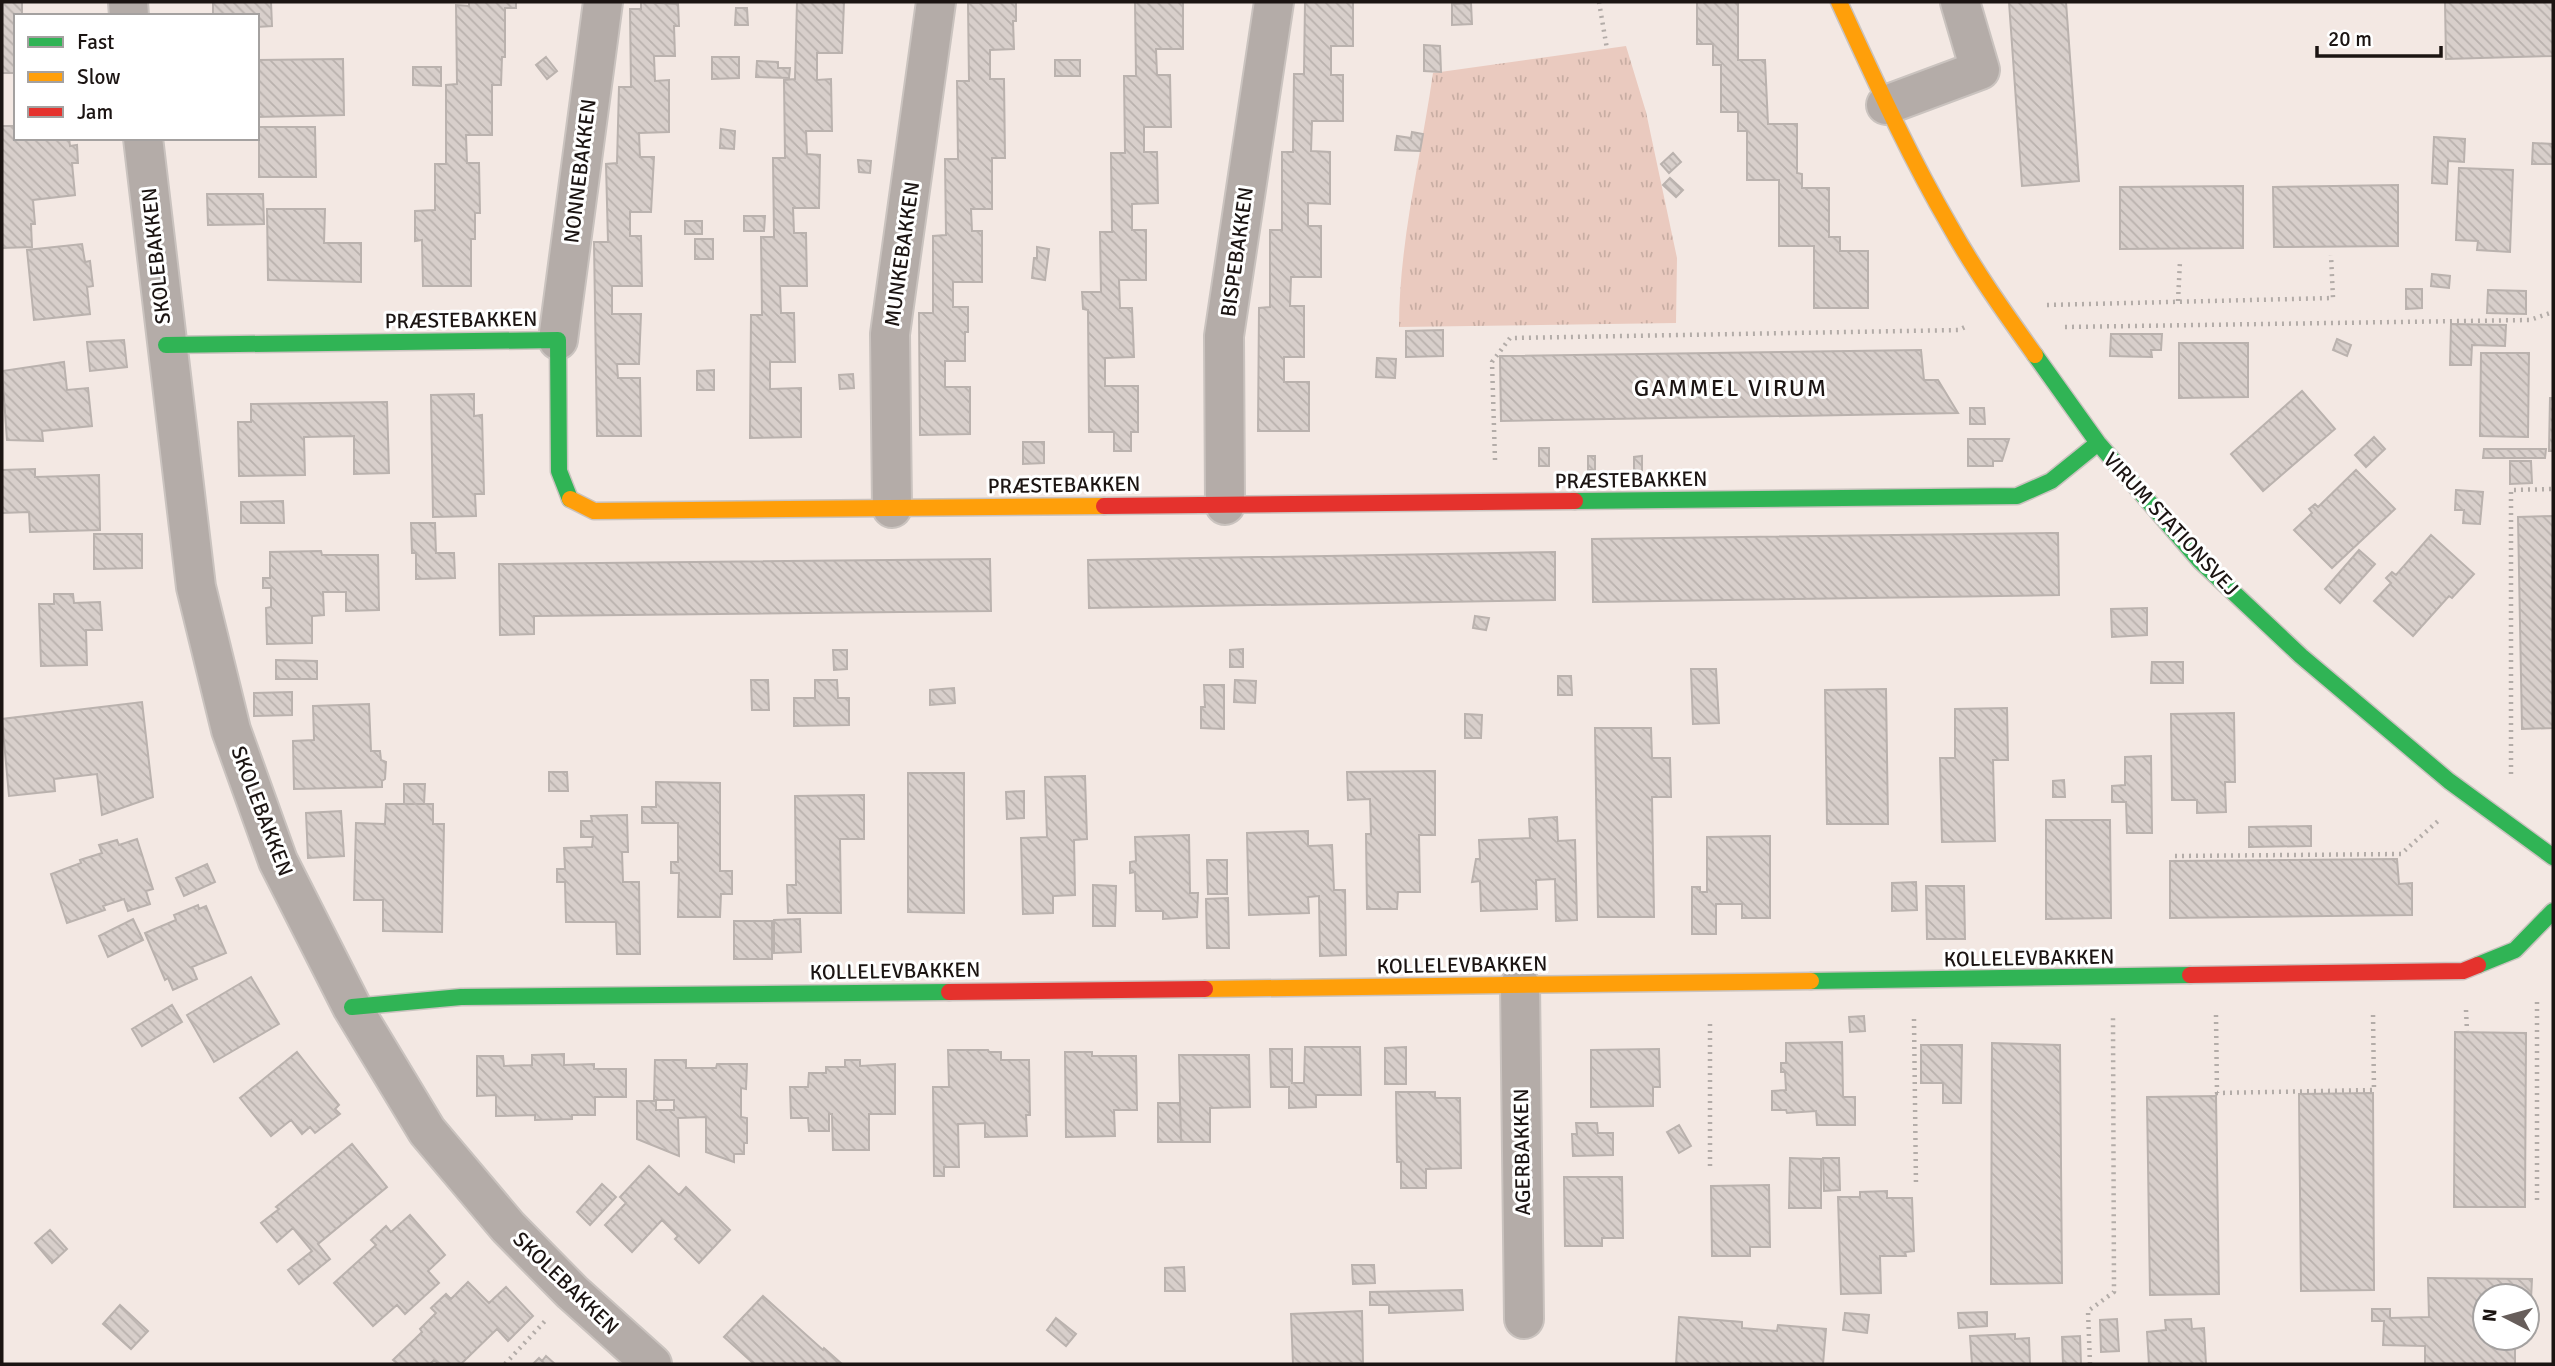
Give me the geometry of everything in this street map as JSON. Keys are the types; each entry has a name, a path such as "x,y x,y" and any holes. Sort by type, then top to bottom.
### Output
{"street":[{"name":"NONNEBAKKEN","path":"558,340 603,2"},
{"name":"MUNKEBAKKEN","path":"892,508 890,334 936,2"},
{"name":"BISPEBAKKEN","path":"1225,505 1224,336 1274,2"},
{"name":"VIRUM STATIONSVEJ","path":"1839,2 1886,105 1950,227 2007,315 2098,443 2200,561 2301,656 2449,781 2553,857"},
{"path":"1886,105 1980,70 1960,2"},
{"name":"SKOLEBAKKEN","path":"143,140 196,587 231,730 278,861 352,1007 427,1131 508,1227 572,1292 652,1364"},
{"name":"PRÆSTEBAKKEN","path":"166,345 558,340 559,471 569,499 594,511 2017,496 2051,481 2098,443"},
{"name":"KOLLELEVBAKKEN","path":"352,1007 461,997 1914,981 2463,971 2515,950 2553,911"},
{"name":"AGERBAKKEN","path":"1520,985 1524,1319"}],"path":[{"path":"1600,2 1607,49"},
{"path":"1496,502 1492,362 1510,338 1959,330 2051,303 2333,298 2331,255"},
{"path":"2178,301 2180,261"},
{"path":"2033,351 2066,326 2530,320 2553,312"},
{"path":"2511,774 2511,490 2553,489"},
{"path":"2175,856 2401,854 2426,834"},
{"path":"2215,976 2217,1093 2374,1090 2373,972"},
{"path":"2090,1364 2088,1311 2114,1292 2113,978"},
{"path":"1914,981 1916,1186"},
{"path":"1710,983 1710,1170"},
{"path":"2537,1001 2537,1200"},
{"path":"505,1364 572,1292"}],"green space":[{"path":"1626,46 1646,112 1677,258 1676,323 1399,327 1407,231 1433,73"}],"building":[{"path":"2,2 22,2 22,14 14,14 14,73 2,73"},
{"path":"213,2 271,2 272,26 259,27 259,14 213,14"},
{"path":"469,2 516,2 516,8 505,8 505,57 502,57 501,85 492,85 492,135 466,135 467,163 479,163 480,213 475,213 475,239 471,239 471,286 423,286 422,240 415,241 415,211 435,210 435,164 446,164 446,85 457,84 456,5 469,6"},
{"path":"641,2 678,4 679,26 674,26 675,56 654,56 655,81 669,80 669,132 639,133 640,157 654,157 651,212 630,212 630,236 641,236 642,286 612,286 612,314 641,314 639,364 617,364 618,378 640,378 641,436 597,436 594,242 608,242 606,164 617,163 619,87 631,87 630,9 641,9"},
{"path":"797,2 844,2 842,53 817,53 817,80 831,79 832,131 806,131 807,154 820,155 819,208 793,208 794,233 806,233 807,286 780,286 781,313 794,313 795,362 770,362 770,389 801,388 801,437 750,438 751,315 762,315 761,237 774,237 773,158 785,158 784,80 795,79"},
{"path":"1016,2 1016,21 1013,21 1014,49 990,50 990,79 1004,79 1005,158 992,158 992,209 971,209 972,231 982,231 982,282 953,282 953,307 968,307 968,332 965,332 965,361 945,361 945,387 970,387 970,434 920,435 919,313 933,313 933,236 946,235 945,159 958,159 957,81 969,81 968,3"},
{"path":"1135,2 1183,2 1183,49 1156,49 1157,75 1170,75 1171,127 1144,127 1144,152 1157,152 1158,203 1132,204 1132,230 1146,230 1146,280 1119,280 1120,308 1132,308 1134,357 1105,358 1105,386 1138,386 1138,432 1131,432 1131,451 1114,451 1114,432 1089,432 1088,310 1083,309 1082,292 1101,292 1100,232 1112,232 1111,153 1125,153 1124,76 1136,76"},
{"path":"1305,2 1353,2 1353,46 1331,46 1331,75 1343,75 1343,121 1312,121 1311,151 1330,152 1330,204 1308,203 1308,226 1321,226 1321,277 1291,277 1290,306 1304,306 1304,357 1284,357 1284,382 1309,382 1309,431 1258,431 1259,308 1270,307 1270,230 1282,230 1282,152 1293,152 1294,74 1304,74"},
{"path":"1697,2 1738,2 1738,60 1765,60 1768,124 1797,124 1797,173 1802,174 1802,188 1829,188 1829,237 1840,237 1840,251 1868,251 1868,308 1814,308 1814,246 1779,246 1779,180 1747,180 1747,131 1738,131 1738,112 1721,112 1721,65 1713,65 1713,44 1697,44"},
{"path":"2009,2 2066,2 2079,181 2022,186"},
{"path":"2445,2 2553,2 2553,56 2446,59"},
{"path":"1471,3 1472,24 1452,25 1452,4"},
{"path":"736,8 747,8 748,25 735,25"},
{"path":"1424,45 1440,46 1441,72 1424,71"},
{"path":"546,57 557,71 547,79 536,65"},
{"path":"712,57 739,57 739,78 712,79"},
{"path":"343,59 344,115 259,117 259,60"},
{"path":"1055,60 1080,60 1080,76 1055,76"},
{"path":"757,61 778,62 778,68 790,68 789,78 756,77"},
{"path":"413,67 441,67 441,86 413,85"},
{"path":"2,126 14,126 14,140 69,140 70,146 77,145 78,163 72,163 75,195 33,200 35,224 31,224 32,247 2,248"},
{"path":"259,127 315,127 316,177 259,177"},
{"path":"721,129 735,131 734,149 720,148"},
{"path":"1412,132 1423,134 1420,151 1395,150 1397,136 1411,138"},
{"path":"2434,137 2465,139 2464,162 2448,161 2447,184 2432,183"},
{"path":"2533,143 2553,144 2553,164 2532,164"},
{"path":"1673,153 1681,162 1669,173 1661,164"},
{"path":"858,160 871,161 870,173 859,172"},
{"path":"2459,168 2513,170 2510,252 2477,250 2478,241 2456,240"},
{"path":"1670,178 1683,190 1676,197 1663,185"},
{"path":"2398,185 2398,246 2274,247 2273,187"},
{"path":"2243,186 2243,248 2120,249 2120,187"},
{"path":"207,194 263,194 264,224 208,225"},
{"path":"267,209 325,209 324,243 361,243 361,282 268,280"},
{"path":"744,216 765,216 764,231 744,231"},
{"path":"685,221 702,221 702,234 685,234"},
{"path":"695,239 713,239 713,259 695,259"},
{"path":"82,244 85,262 90,261 93,286 87,287 90,314 34,320 27,250"},
{"path":"1037,247 1049,249 1045,280 1032,278"},
{"path":"2432,274 2450,276 2449,288 2431,286"},
{"path":"2406,289 2422,289 2422,308 2406,309"},
{"path":"2488,290 2526,291 2526,314 2487,313"},
{"path":"2451,324 2506,325 2505,346 2472,345 2471,365 2450,365"},
{"path":"1443,330 1443,356 1406,357 1406,331"},
{"path":"2111,334 2162,334 2161,350 2151,350 2152,357 2110,356"},
{"path":"2337,339 2351,345 2347,356 2333,350"},
{"path":"124,340 127,367 90,371 87,342"},
{"path":"2179,343 2248,343 2248,397 2179,398"},
{"path":"1921,350 1924,380 1938,380 1958,413 1501,421 1500,356"},
{"path":"2481,353 2529,353 2528,437 2480,436"},
{"path":"1377,358 1396,359 1395,378 1376,377"},
{"path":"64,362 67,390 88,388 92,426 42,431 43,441 7,440 2,371"},
{"path":"714,370 714,390 697,390 697,371"},
{"path":"853,374 854,388 840,389 839,375"},
{"path":"2302,391 2335,429 2263,491 2231,454"},
{"path":"474,394 474,416 482,415 484,494 475,494 476,516 433,517 431,395"},
{"path":"2550,398 2553,398 2553,451 2549,451"},
{"path":"387,402 389,473 354,474 354,436 304,437 305,475 239,476 238,422 251,422 251,404"},
{"path":"1970,408 1984,408 1985,424 1970,424"},
{"path":"2374,437 2385,449 2366,467 2355,455"},
{"path":"1968,439 2009,439 2002,461 1993,461 1993,466 1968,466"},
{"path":"1023,442 1044,442 1044,463 1023,464"},
{"path":"1539,448 1549,448 1549,466 1539,466"},
{"path":"2484,449 2546,449 2545,458 2483,458"},
{"path":"1588,456 1595,456 1595,470 1588,470"},
{"path":"1642,456 1642,472 1634,472 1634,457"},
{"path":"2510,461 2531,461 2532,483 2510,484"},
{"path":"35,469 35,477 99,475 100,530 30,532 29,512 2,513 2,470"},
{"path":"2356,470 2395,509 2332,568 2294,530 2312,513 2309,509 2315,504 2318,507"},
{"path":"2456,490 2483,492 2480,524 2463,523 2464,510 2455,510"},
{"path":"283,501 284,523 241,523 241,502"},
{"path":"2553,516 2553,728 2522,729 2518,517"},
{"path":"411,523 435,523 436,553 454,553 455,578 416,579 416,553 412,553"},
{"path":"2058,533 2059,595 1593,602 1592,539"},
{"path":"94,534 142,534 142,568 94,569"},
{"path":"2431,535 2474,574 2452,598 2449,596 2413,636 2374,601 2391,583 2386,578 2392,572 2396,575"},
{"path":"2359,550 2375,564 2340,603 2325,589"},
{"path":"321,551 322,555 378,555 379,610 346,611 346,592 323,592 324,615 312,616 312,643 267,644 266,608 271,607 271,588 263,588 263,578 270,578 270,552"},
{"path":"1555,552 1555,600 1089,608 1088,560"},
{"path":"990,559 991,611 534,616 534,634 500,635 499,564"},
{"path":"54,594 73,594 74,603 100,602 102,630 86,630 87,665 41,666 39,604 54,604"},
{"path":"2147,608 2147,635 2112,637 2111,609"},
{"path":"1475,616 1489,618 1486,630 1473,628"},
{"path":"1243,649 1243,667 1230,667 1230,650"},
{"path":"833,650 847,650 847,669 834,670"},
{"path":"276,660 317,661 317,679 276,679"},
{"path":"2152,662 2183,662 2183,683 2151,683"},
{"path":"1691,669 1716,669 1719,723 1693,724"},
{"path":"1558,676 1571,676 1572,695 1558,695"},
{"path":"751,680 768,680 769,710 752,710"},
{"path":"815,680 837,680 838,698 849,698 849,725 794,726 794,698 815,698"},
{"path":"1235,680 1256,681 1255,703 1234,702"},
{"path":"1204,685 1224,685 1224,729 1201,728 1201,707 1205,707"},
{"path":"954,688 955,703 930,705 930,690"},
{"path":"1886,689 1888,824 1827,824 1825,690"},
{"path":"292,692 292,715 254,716 254,693"},
{"path":"142,702 153,797 102,815 97,774 54,779 55,791 9,796 2,719"},
{"path":"369,704 371,751 380,751 381,760 386,762 382,787 294,789 293,741 314,740 313,706"},
{"path":"2007,708 2008,760 1993,760 1995,841 1942,842 1940,758 1955,758 1955,709"},
{"path":"2234,713 2235,782 2225,782 2226,812 2197,813 2197,800 2172,800 2171,714"},
{"path":"1465,714 1482,715 1481,738 1465,738"},
{"path":"1595,728 1651,728 1652,758 1670,758 1671,797 1652,797 1654,917 1598,917"},
{"path":"2151,756 2152,833 2127,833 2126,802 2112,802 2112,786 2125,785 2125,757"},
{"path":"1435,771 1435,835 1419,835 1420,892 1398,892 1397,909 1367,909 1366,834 1371,834 1370,799 1348,800 1347,772"},
{"path":"549,772 567,772 568,791 549,791"},
{"path":"908,773 964,773 964,913 908,912"},
{"path":"1085,776 1087,839 1074,840 1075,895 1053,896 1053,913 1023,914 1021,838 1047,837 1045,777"},
{"path":"2064,780 2065,797 2053,797 2053,781"},
{"path":"656,782 720,783 720,871 732,871 732,894 721,894 720,917 678,917 679,873 671,873 671,862 678,862 678,823 642,823 642,807 656,807"},
{"path":"404,784 425,784 424,804 404,804"},
{"path":"1024,791 1024,818 1007,819 1006,792"},
{"path":"864,795 864,839 840,839 841,913 788,913 787,885 796,885 795,796"},
{"path":"386,804 433,804 433,824 444,824 442,932 383,931 383,900 354,900 356,823 385,824"},
{"path":"341,811 344,856 308,858 306,813"},
{"path":"627,815 628,852 622,852 623,882 639,882 640,954 617,954 616,922 566,922 565,882 557,882 557,869 565,869 564,848 592,847 593,837 581,837 581,821 592,821 591,816"},
{"path":"1557,817 1558,841 1575,840 1577,920 1556,921 1555,879 1536,880 1537,909 1481,911 1480,881 1472,882 1476,859 1480,859 1479,840 1530,838 1529,819"},
{"path":"2046,820 2110,820 2111,918 2046,919"},
{"path":"2311,826 2311,846 2249,847 2249,827"},
{"path":"1308,831 1308,846 1332,845 1334,890 1345,890 1346,955 1320,956 1319,896 1308,897 1309,913 1249,915 1247,833"},
{"path":"1189,835 1190,893 1198,893 1197,917 1163,919 1163,911 1136,911 1135,872 1130,873 1130,862 1136,861 1135,837"},
{"path":"1770,836 1770,918 1742,918 1742,904 1716,904 1716,934 1692,934 1692,887 1700,887 1700,892 1707,892 1707,837"},
{"path":"137,839 153,889 146,891 150,904 128,911 124,899 103,906 105,910 67,923 51,874 102,853 99,845 117,840 119,845"},
{"path":"2397,859 2399,884 2412,883 2412,915 2170,918 2170,861"},
{"path":"1207,860 1227,860 1227,894 1208,894"},
{"path":"207,864 215,882 184,896 176,878"},
{"path":"1916,882 1917,910 1892,911 1892,883"},
{"path":"1093,885 1116,886 1115,926 1093,926"},
{"path":"1926,886 1964,886 1965,939 1927,939"},
{"path":"1228,898 1229,948 1207,948 1206,899"},
{"path":"198,905 199,909 206,906 226,953 192,967 197,979 173,990 168,978 165,980 145,933 176,920 174,915"},
{"path":"133,919 143,940 108,957 99,936"},
{"path":"800,919 801,952 774,953 774,920"},
{"path":"734,921 772,921 772,959 734,959"},
{"path":"251,977 279,1024 214,1062 187,1015"},
{"path":"172,1005 182,1022 142,1046 132,1029"},
{"path":"1864,1016 1865,1031 1850,1032 1849,1017"},
{"path":"2455,1032 2526,1033 2525,1207 2454,1207"},
{"path":"1842,1042 1843,1097 1855,1097 1855,1125 1817,1125 1816,1111 1787,1113 1786,1110 1772,1110 1772,1091 1786,1090 1785,1072 1781,1072 1781,1063 1786,1063 1786,1043"},
{"path":"1992,1043 2060,1045 2062,1283 1991,1284"},
{"path":"1921,1045 1962,1045 1961,1103 1943,1103 1943,1083 1921,1083"},
{"path":"1305,1047 1360,1047 1361,1095 1316,1095 1316,1107 1289,1108 1289,1087 1271,1087 1270,1049 1292,1049 1292,1083 1304,1083"},
{"path":"1406,1047 1406,1084 1385,1084 1385,1048"},
{"path":"1659,1049 1660,1087 1653,1087 1653,1106 1591,1107 1591,1050"},
{"path":"948,1050 988,1050 1001,1052 1001,1060 1029,1060 1030,1115 1026,1115 1027,1136 985,1137 985,1123 958,1124 959,1167 944,1167 944,1176 934,1176 933,1087 949,1087"},
{"path":"297,1052 339,1105 335,1109 340,1114 315,1133 310,1127 302,1134 291,1120 271,1136 240,1098"},
{"path":"1065,1052 1092,1052 1092,1056 1136,1056 1137,1110 1114,1110 1115,1136 1066,1137"},
{"path":"564,1054 564,1065 594,1064 594,1069 626,1069 626,1097 595,1097 595,1115 535,1120 535,1115 496,1116 496,1095 477,1096 477,1056 503,1056 504,1066 532,1065 532,1055"},
{"path":"1179,1055 1249,1055 1250,1107 1210,1108 1210,1142 1181,1142"},
{"path":"655,1060 686,1060 686,1068 747,1064 746,1089 741,1088 741,1117 747,1118 744,1154 734,1154 734,1162 706,1152 706,1117 678,1118 679,1156 637,1139 637,1101 656,1101 656,1110 674,1110 674,1100 654,1100"},
{"path":"845,1060 860,1060 860,1066 895,1064 895,1114 869,1114 869,1150 833,1150 832,1114 829,1114 829,1131 809,1131 808,1118 791,1118 790,1087 808,1087 809,1073 826,1073 826,1067 845,1067"},
{"path":"1396,1092 1435,1092 1435,1098 1460,1098 1461,1168 1426,1169 1426,1188 1401,1188 1401,1162 1397,1162"},
{"path":"2373,1093 2374,1290 2301,1291 2299,1094"},
{"path":"2216,1096 2219,1294 2150,1295 2147,1097"},
{"path":"1158,1103 1180,1103 1181,1142 1158,1142"},
{"path":"1576,1123 1597,1123 1598,1133 1613,1133 1613,1155 1573,1156 1572,1134 1577,1134"},
{"path":"1679,1125 1691,1146 1679,1153 1667,1132"},
{"path":"352,1144 387,1187 318,1244 330,1259 299,1284 288,1270 312,1251 293,1228 277,1242 261,1223 279,1209 276,1207"},
{"path":"1790,1158 1821,1159 1821,1208 1789,1208"},
{"path":"1823,1158 1839,1158 1840,1190 1824,1191"},
{"path":"649,1166 679,1195 686,1187 730,1230 699,1263 675,1239 678,1236 662,1220 632,1252 605,1225 626,1203 620,1197"},
{"path":"1564,1177 1622,1177 1623,1238 1602,1238 1602,1246 1565,1246"},
{"path":"602,1184 616,1197 590,1225 577,1212"},
{"path":"1769,1185 1770,1247 1750,1247 1750,1256 1712,1256 1711,1186"},
{"path":"1887,1191 1887,1198 1912,1198 1914,1251 1905,1252 1906,1256 1880,1256 1881,1293 1841,1294 1838,1197 1860,1197 1860,1192"},
{"path":"410,1215 445,1255 428,1271 439,1283 405,1314 397,1305 373,1326 334,1283 376,1245 371,1240 386,1226 391,1232"},
{"path":"50,1230 67,1249 52,1263 35,1243"},
{"path":"1352,1265 1374,1265 1375,1283 1353,1284"},
{"path":"1184,1267 1185,1291 1165,1291 1165,1268"},
{"path":"2428,1278 2532,1279 2532,1282 2471,1282 2471,1352 2515,1352 2515,1364 2425,1364 2425,1346 2383,1345 2384,1321 2372,1321 2372,1309 2390,1309 2390,1318 2429,1317"},
{"path":"468,1282 489,1303 506,1287 533,1316 508,1341 497,1329 461,1364 439,1364 434,1360 430,1364 398,1364 393,1360 422,1332 420,1329 436,1313 431,1308 446,1294 451,1299"},
{"path":"1462,1290 1463,1310 1389,1313 1389,1305 1370,1305 1370,1292"},
{"path":"763,1296 842,1364 754,1364 724,1337"},
{"path":"120,1305 148,1331 131,1349 103,1324"},
{"path":"1362,1311 1363,1363 1293,1364 1291,1314"},
{"path":"1987,1312 1987,1326 1959,1328 1958,1313"},
{"path":"1845,1313 1869,1315 1867,1333 1843,1330"},
{"path":"1679,1317 1742,1322 1742,1328 1777,1331 1778,1325 1826,1329 1823,1364 1676,1364"},
{"path":"1056,1318 1076,1334 1066,1346 1047,1330"},
{"path":"2117,1319 2119,1351 2101,1352 2100,1320"},
{"path":"2191,1319 2192,1329 2204,1328 2206,1364 2149,1364 2147,1332 2166,1330 2165,1320"},
{"path":"2015,1334 2015,1339 2029,1338 2030,1364 1972,1364 1970,1336"},
{"path":"2080,1336 2081,1364 2063,1364 2062,1337"},
{"path":"546,1356 555,1364 533,1364 539,1358 542,1361"}],"traffic: fast":[{"path":"166,345 558,340 559,471 570,499"},
{"path":"2035,355 2098,443 2200,561 2301,656 2449,781 2553,857"},
{"path":"1575,501 2017,496 2051,481 2098,443"},
{"path":"2478,965 2515,950 2553,911"},
{"path":"1811,981 2190,975"},
{"path":"352,1007 461,997 949,992"}],"traffic: slow":[{"path":"1839,2 1892,116 1935,199 1980,276 2035,355"},
{"path":"570,499 594,511 1104,506"},
{"path":"1205,989 1811,981"}],"traffic: jam":[{"path":"1104,506 1575,501"},
{"path":"2190,975 2463,971 2478,965"},
{"path":"949,992 1205,989"}],"district":[{"name":"GAMMEL VIRUM","path":"1731,388"}]}
